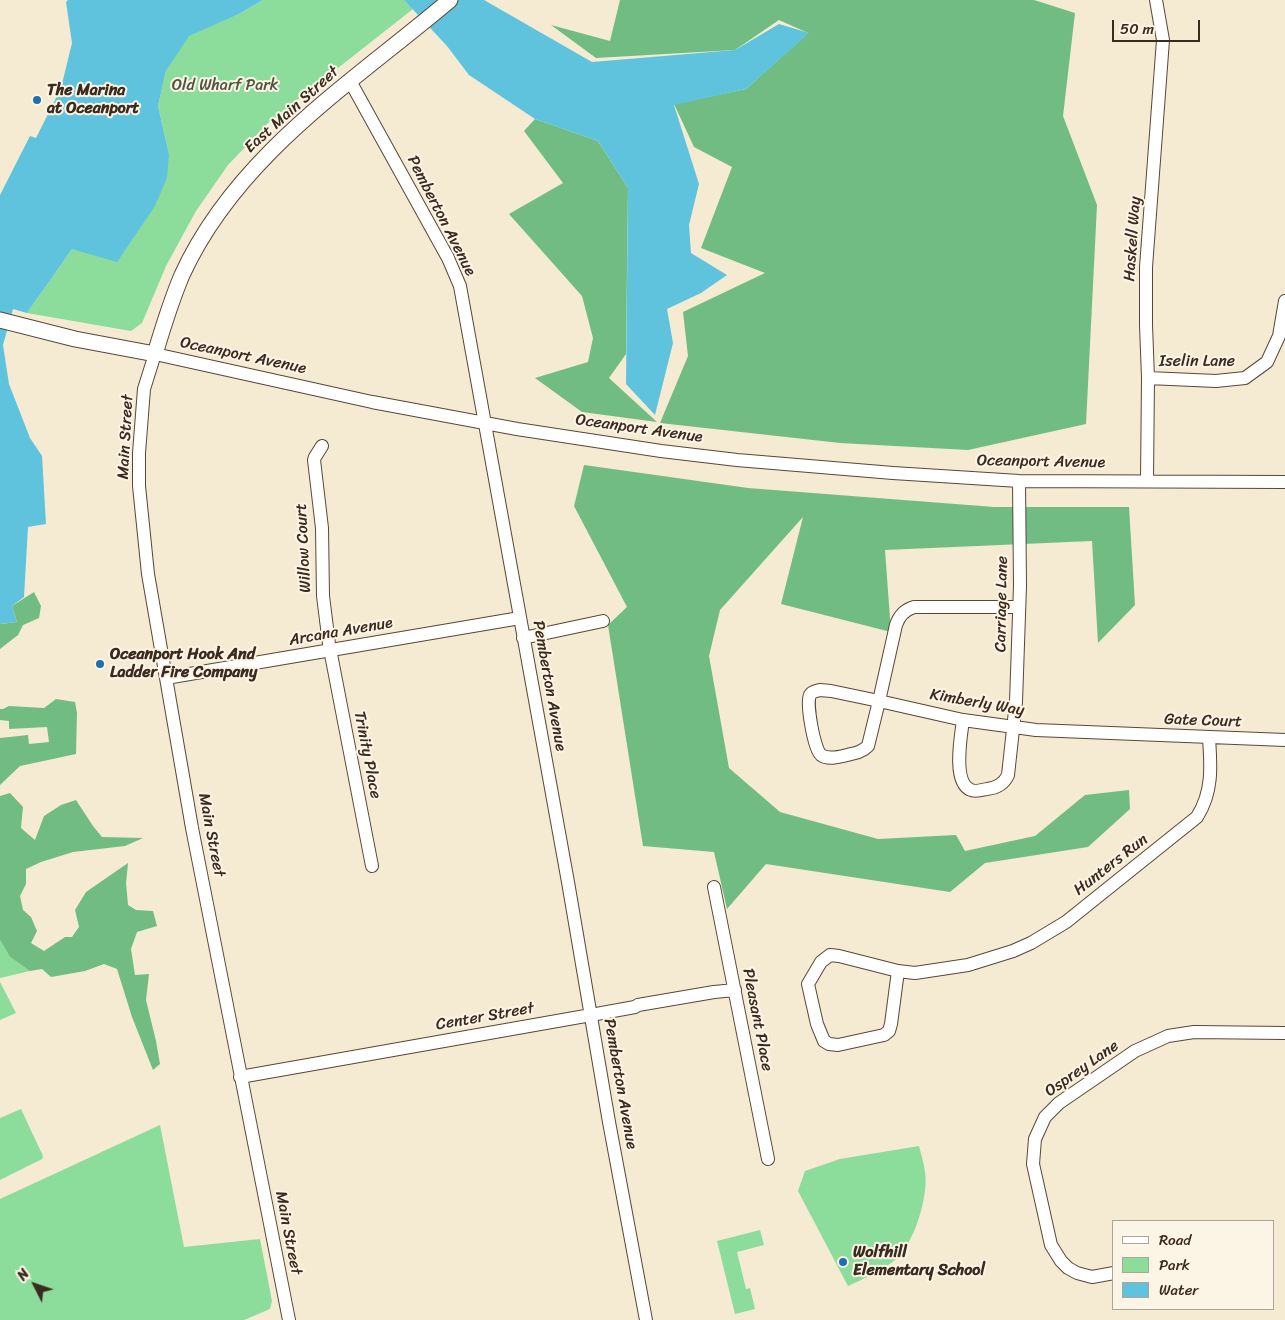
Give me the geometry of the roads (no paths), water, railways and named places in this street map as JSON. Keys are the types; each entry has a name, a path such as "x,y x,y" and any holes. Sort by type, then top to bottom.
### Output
{"main road":[{"name":"East Main Street","path":"155,354 169,308 183,274 199,244 226,202 254,167 274,147 350,81 450,0"},
{"name":"Oceanport Avenue","path":"0,320 75,339 155,354"}],"street":[{"name":"Haskell Way","path":"1147,481 1146,267 1163,40 1156,0"},
{"name":"Pemberton Avenue","path":"350,81 456,274 464,302 484,423 646,1320"},
{"name":"Iselin Lane","path":"1148,378 1216,381 1244,378 1267,362 1279,336 1285,301"},
{"name":"Oceanport Avenue","path":"155,354 364,400 484,423 661,451 737,460 1019,481 1285,482"},
{"name":"Main Street","path":"155,354 144,389 139,453 139,486 148,574 194,838 286,1319"},
{"name":"Willow Court","path":"322,446 314,460 322,528 323,596 331,650"},
{"name":"Carriage Lane","path":"963,720 960,770 963,784 974,791 999,786 1006,781 1008,775 1016,702 1019,607 1019,481"},
{"path":"879,701 831,691 813,692 810,694 809,713 816,748 820,754 829,758 839,757 863,751 868,746 879,701 896,625 900,616 907,609 914,607 1019,607"},
{"name":"Arcana Avenue","path":"166,678 520,618"},
{"path":"523,638 603,621"},
{"name":"Trinity Place","path":"331,650 372,866"},
{"name":"Kimberly Way","path":"879,701 963,720 1036,730 1135,734"},
{"name":"Gate Court","path":"1135,734 1285,740"},
{"name":"Hunters Run","path":"898,971 915,973 968,965 1013,952 1051,932 1192,822 1205,802 1210,784 1210,738"},
{"name":"Pleasant Place","path":"714,888 768,1158"},
{"path":"830,955 839,956 898,971 897,992 889,1031 875,1038 838,1045 824,1042 817,1024 808,984 826,958 830,955"},
{"name":"Center Street","path":"240,1077 657,1002 735,990"},
{"name":"Osprey Lane","path":"1112,1274 1092,1277 1077,1273 1061,1261 1052,1245 1033,1164 1035,1139 1045,1117 1059,1103 1135,1051 1168,1036 1194,1032 1285,1032"}],"water":[{"path":"68,0 263,0 237,15 189,36 166,71 158,106 169,154 167,178 155,206 117,262 72,249 27,313 13,309 3,345 9,384 30,438 42,456 46,524 28,527 24,597 12,606 17,622 0,624 0,195 30,136 36,138 61,88 72,43 66,2"},
{"path":"404,0 484,0 592,62 735,50 779,24 809,33 746,89 674,105 699,184 689,225 691,253 727,275 701,293 667,309 673,343 655,415 626,384 628,188 598,141 535,119 469,75 447,46"}],"place":[{"name":"The Marina at Oceanport","path":"37,100"},
{"name":"Oceanport Hook And Ladder Fire Company","path":"100,664"},
{"name":"Wolfhill Elementary School","path":"843,1262"}],"park label":[{"name":"Old Wharf Park","path":"225,86"}]}
